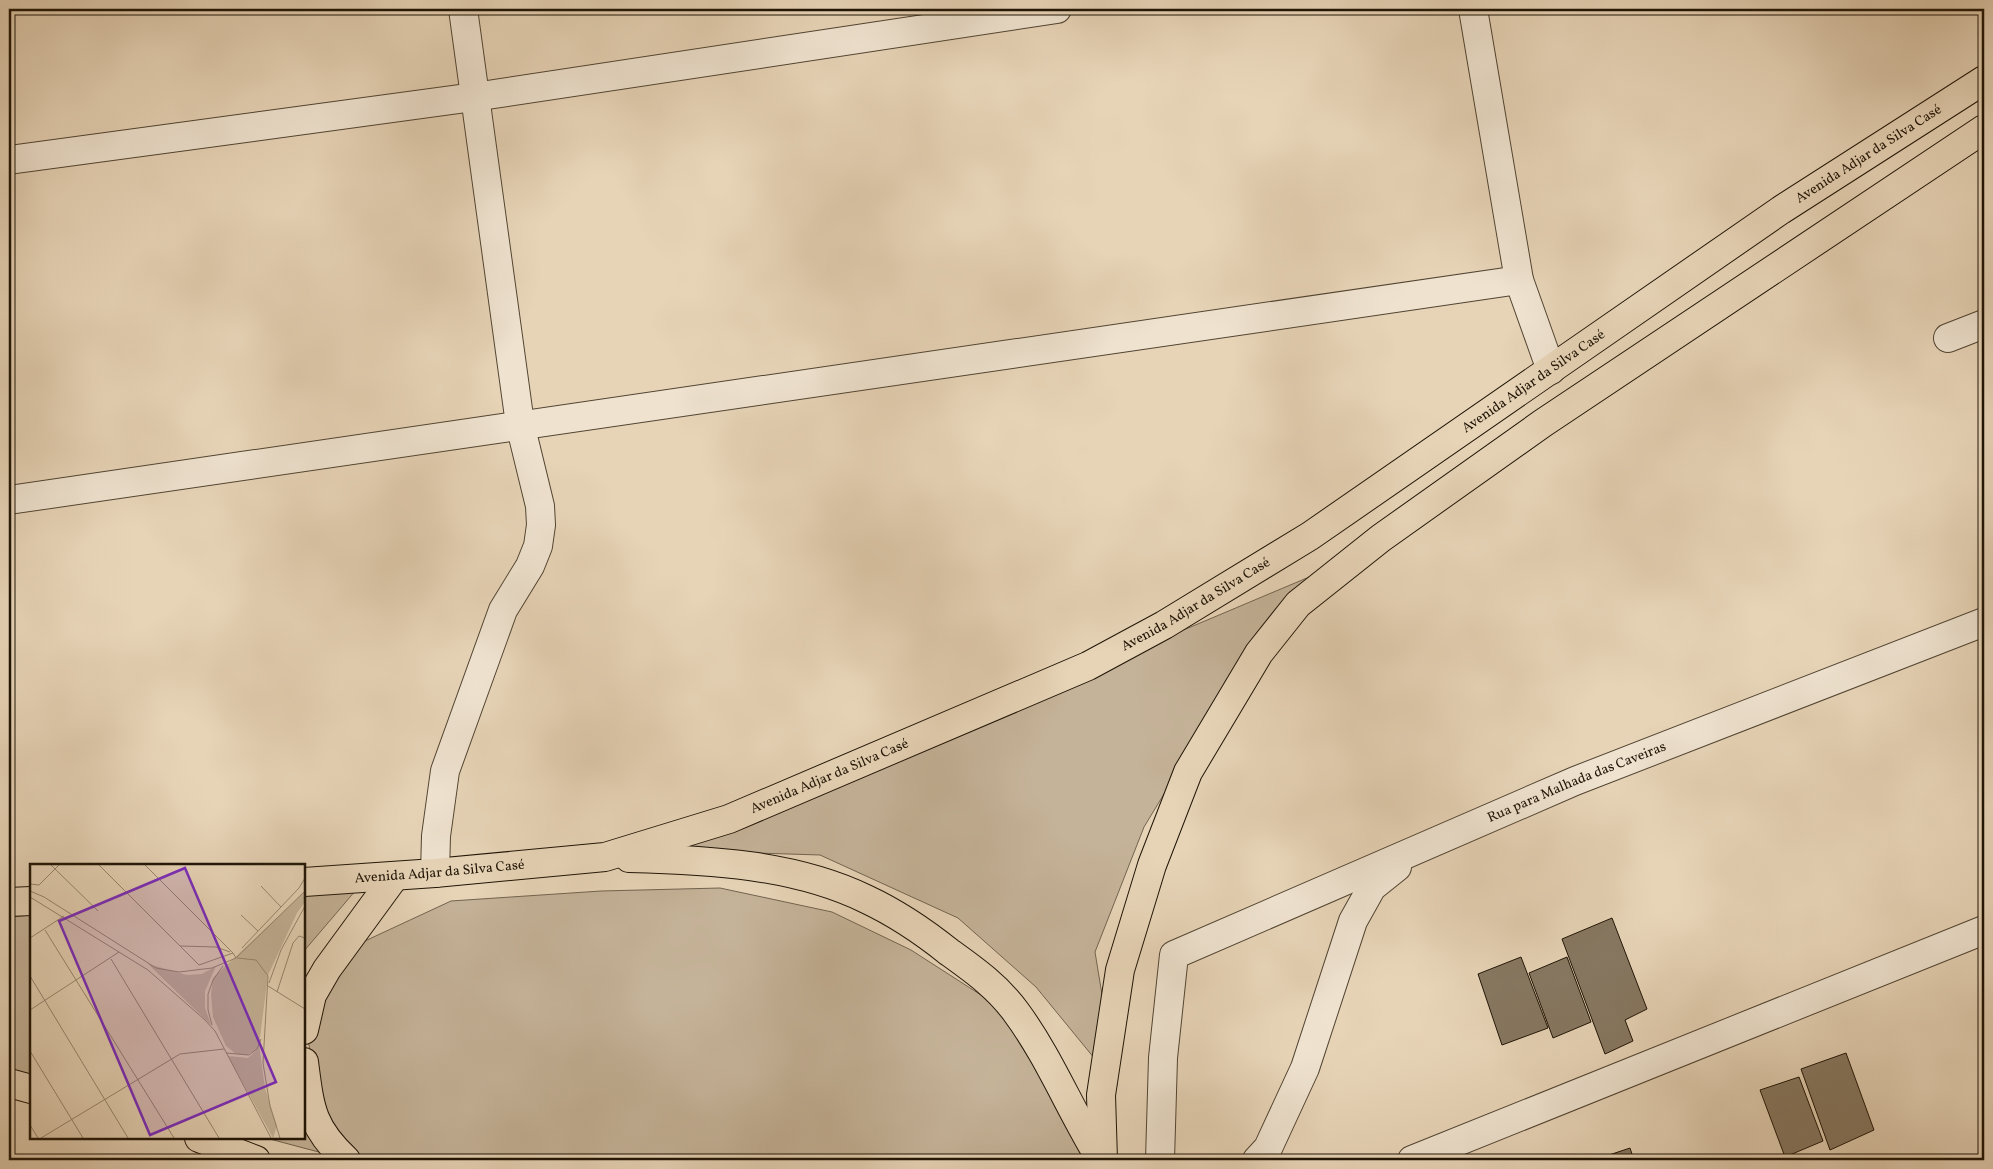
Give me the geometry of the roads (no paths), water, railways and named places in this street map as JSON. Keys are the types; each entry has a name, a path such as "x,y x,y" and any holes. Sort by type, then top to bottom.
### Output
{"main road":[{"name":"Avenida Adjar da Silva Casé","path":"305,882 436,873 605,857 729,819 1088,666 1164,625 1310,536 1781,210 1984,80"},
{"path":"1102,1160 1101,1095 1120,970 1152,865 1188,772 1259,653 1298,604 1380,538 1543,423 1984,129"},
{"path":"605,857 690,860 794,874 866,898 923,932 996,986 1017,1013 1056,1077 1102,1160"},
{"path":"305,1026 312,994 327,969 394,876"},
{"path":"9,902 30,901"},
{"path":"305,1071 309,1107 321,1131 346,1160"},
{"path":"9,1083 30,1089"},
{"path":"203,1139 256,1160"}],"street":[{"path":"436,873 436,836 445,771 503,610 530,566 538,546 541,525 540,506 520,424 463,9"},
{"path":"9,160 474,97 1057,9"},
{"path":"1473,9 1519,280 1550,370"},
{"path":"9,500 520,424 1519,280"},
{"path":"1948,338 1984,324"},
{"name":"Rua para Malhada das Caveiras","path":"1160,1160 1163,1058 1174,955 1575,781 1984,622"},
{"path":"1257,1160 1268,1148 1305,1068 1353,921 1372,886 1419,848"},
{"path":"1412,1160 1984,930"}]}
